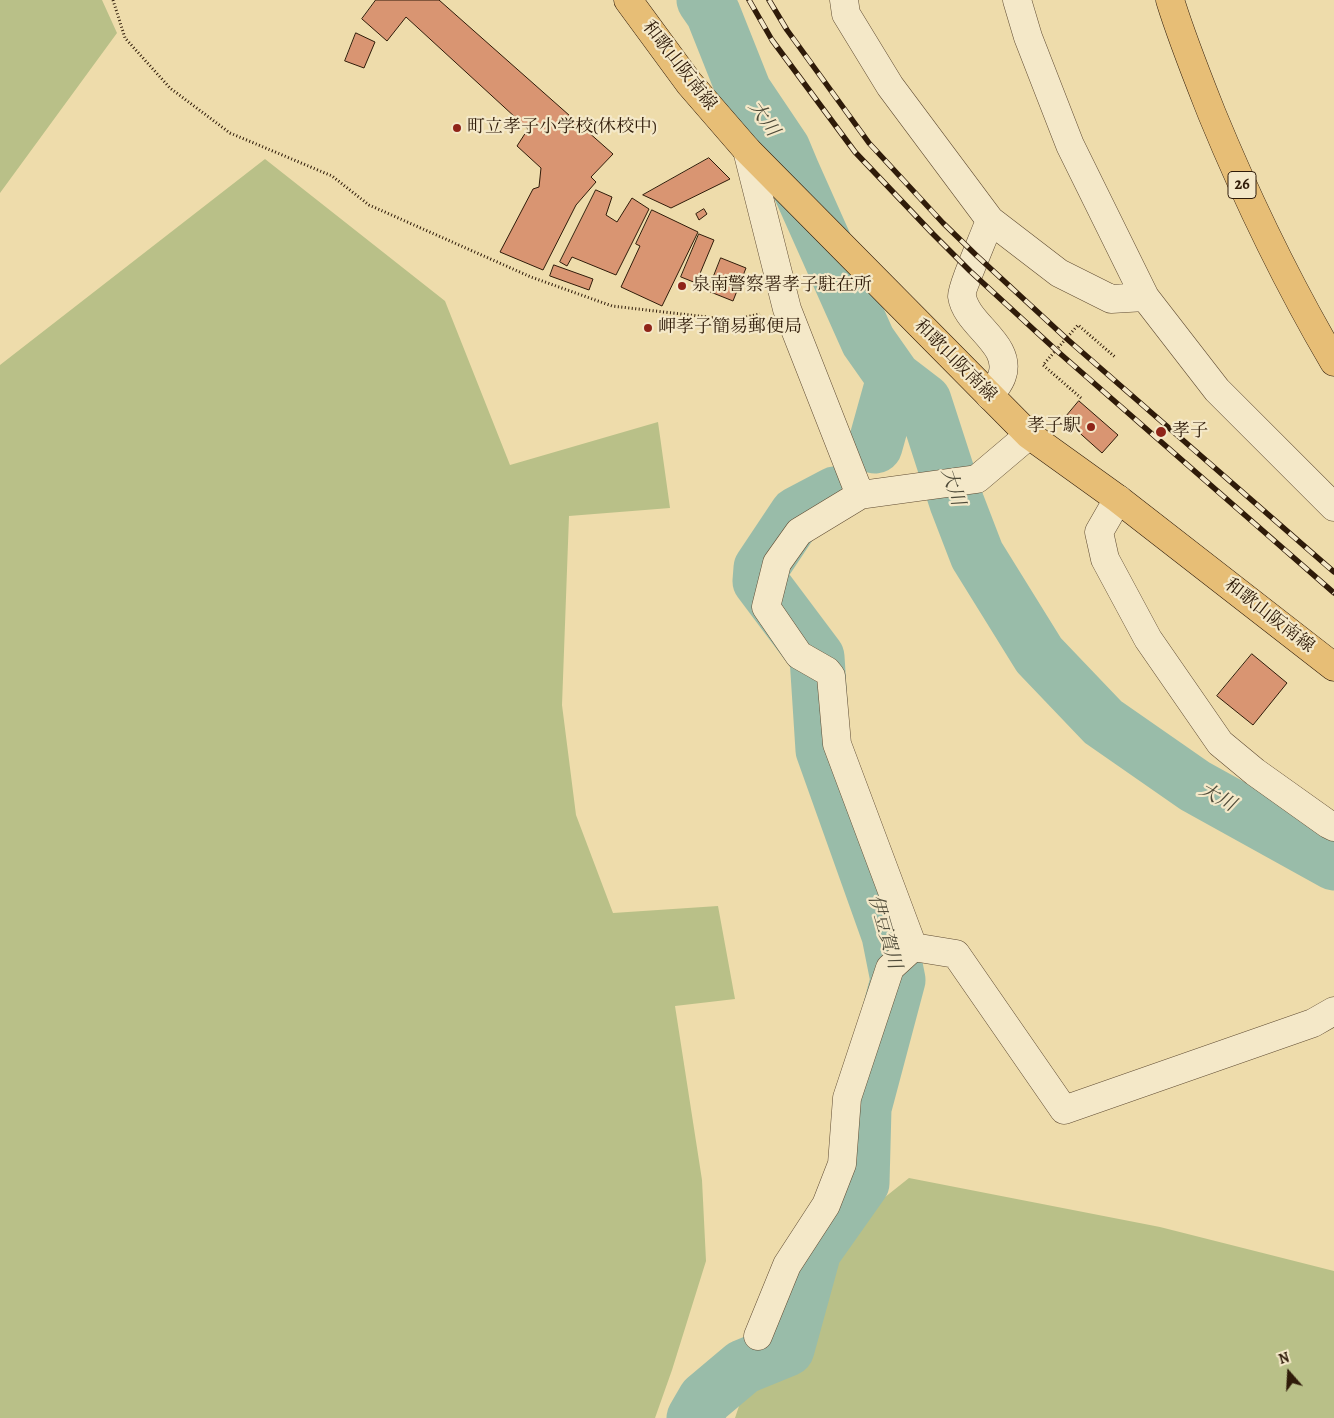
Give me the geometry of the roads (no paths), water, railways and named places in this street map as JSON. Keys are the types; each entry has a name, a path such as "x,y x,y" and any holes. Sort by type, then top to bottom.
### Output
{"main road":[{"name":"和歌山阪南線","path":"628,0 689,83 755,158 1029,435 1118,499 1334,667"},
{"name":"26","path":"1170,0 1182,40 1236,174 1301,306 1334,362"}],"street":[{"path":"844,0 846,14 890,86 990,220 1059,273 1111,299 1145,297"},
{"path":"1017,0 1028,37 1070,145 1145,297 1216,390 1334,507"},
{"path":"755,158 787,309 860,495"},
{"path":"990,220 962,294 965,307 1001,352 1004,366 1002,377 990,396"},
{"path":"758,1336 787,1265 826,1205 842,1164 847,1098 902,957 837,744 830,676 820,667 799,655 766,607 777,562 799,532 860,495 977,479 1029,435"},
{"path":"1118,499 1099,532 1105,559 1148,639 1220,743 1255,772 1328,824 1334,826"},
{"path":"902,957 956,954 1064,1110 1313,1023 1334,1012"}],"waterway":[{"name":"大川","path":"704,0 713,13 744,91 783,149 868,341 894,378 924,401 957,503 977,555 1039,655 1103,722 1195,786 1334,863"},
{"name":"伊豆賀川","path":"875,446 894,378"},
{"name":"伊豆賀川","path":"694,1418 705,1399 743,1367 787,1349 814,1251 862,1183 864,1108 898,980 889,935 823,750 817,657 760,581 761,568 797,514 835,494"}],"railway":[{"path":"749,0 772,40 855,152 933,234 970,271 1056,350 1334,593"},
{"path":"769,0 787,30 869,143 943,223 1067,339 1334,572"}],"place":[{"name":"町立孝子小学校(休校中)","path":"457,128"},
{"name":"泉南警察署孝子駐在所","path":"682,286"},
{"name":"岬孝子簡易郵便局","path":"648,328"},
{"name":"孝子駅","path":"1091,427"},
{"name":"孝子","path":"1161,432"}]}
